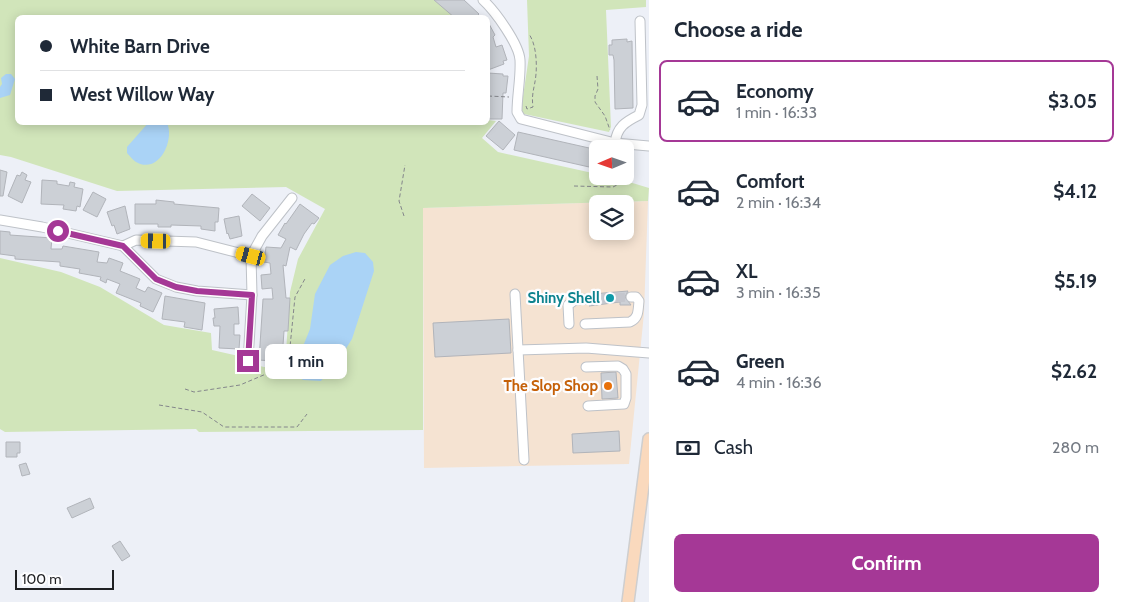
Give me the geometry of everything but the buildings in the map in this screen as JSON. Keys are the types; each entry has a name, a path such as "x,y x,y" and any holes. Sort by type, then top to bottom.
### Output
{"main road":[{"path":"628,602 649,439"}],"street":[{"path":"483,0 491,7 509,33 520,58 517,112 521,119 603,140"},
{"path":"615,140 619,128 639,115 642,105 640,21"},
{"path":"634,145 649,146"},
{"path":"248,361 252,295 251,256 262,236 292,198"},
{"path":"0,220 44,227 123,246 156,279 169,285 197,291 252,295"},
{"path":"123,246 136,240 196,242 251,256"},
{"path":"516,294 524,460"},
{"path":"585,324 630,322 634,320 638,316 639,301 636,297 631,297"},
{"path":"569,324 568,305 575,300 588,299"},
{"path":"518,350 586,348 649,353"},
{"path":"586,367 618,366 626,374 626,398 624,404 588,406"}],"path":[{"path":"598,76 595,102 605,116 614,140"},
{"path":"404,216 399,201 405,165"},
{"path":"574,186 613,187 617,185"},
{"path":"185,389 194,392 240,386 266,374 286,370 288,367 295,297 306,276"},
{"path":"159,405 202,412 224,427 297,427 307,414"}],"shaded area":[{"path":"634,201 648,201 644,313 629,464 424,468 423,208 589,203 589,240 634,240"}],"green space":[{"path":"0,0 435,0 454,15 15,15 15,125 490,125 490,120 496,121 482,138 498,152 589,172 589,185 634,185 634,183 649,188 648,201 634,201 634,195 589,195 589,203 423,208 423,430 199,432 196,429 5,432 0,429 0,258 61,272 100,287 164,325 211,333 212,350 243,357 243,362 264,367 285,367 290,292 298,259 325,209 286,187 117,191 0,155"},
{"path":"527,0 646,0 646,7 606,10 611,127 609,132 524,114 521,110 529,56"}],"water":[{"path":"6,74 11,74 15,79 10,95 0,98 1,78"},
{"path":"146,125 168,125 169,138 167,146 158,160 152,164 144,165 136,162 127,153 127,147"},
{"path":"356,252 365,253 373,262 374,271 352,339 340,358 321,381 303,380 297,375 295,366 310,329 315,294 330,265 343,256"}],"tunnel":[{"path":"589,299 631,297"}],"place":[{"name":"Shiny Shell","path":"610,298"},
{"name":"The Slop Shop","path":"608,386"}],"route":[{"path":"58,231 123,246 156,279 176,287 197,291 252,295 248,361"}]}
